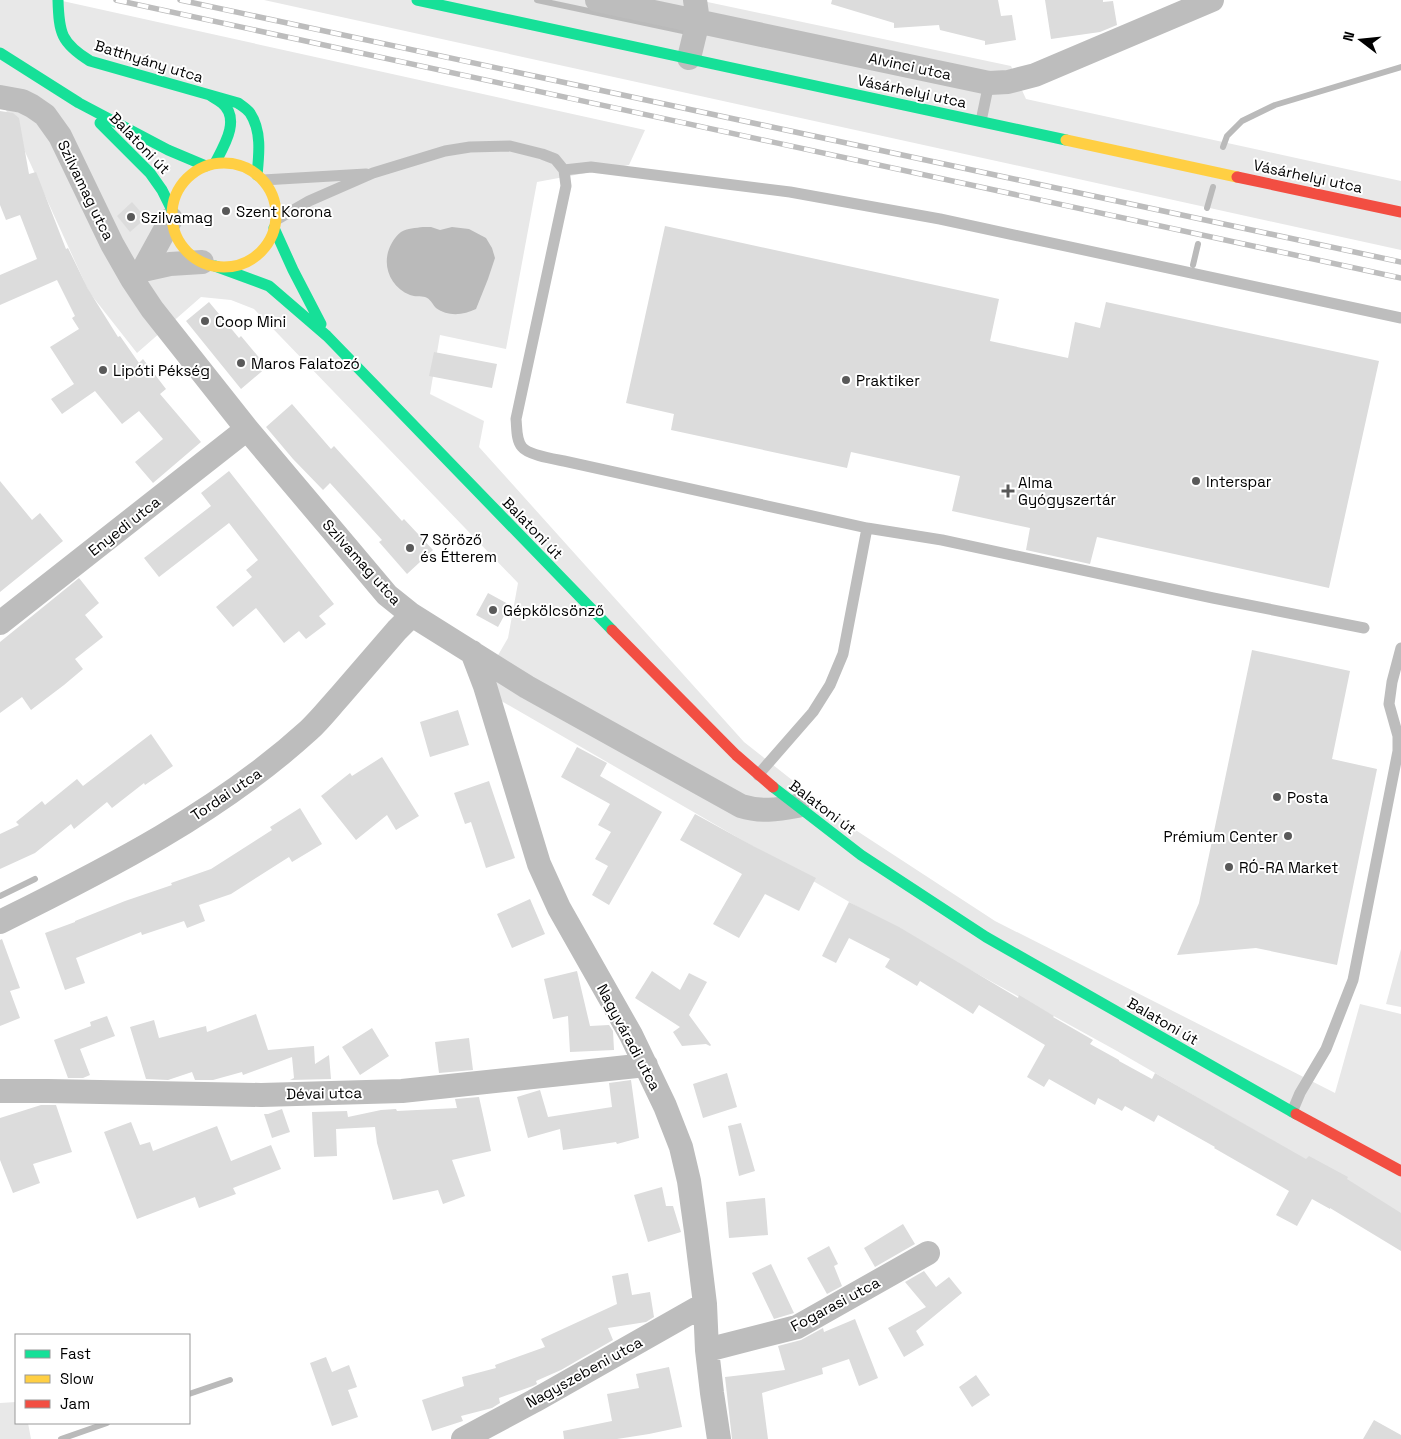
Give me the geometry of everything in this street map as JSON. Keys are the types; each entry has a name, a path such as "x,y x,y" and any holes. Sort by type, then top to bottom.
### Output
{"main road":[{"name":"Batthyány utca","path":"58,0 60,26 64,39 74,52 90,61 238,103 249,112 258,131 260,177"},
{"name":"Vásárhelyi utca","path":"417,0 1401,212"},
{"name":"Balatoni út","path":"0,53 79,103 168,150 210,164"},
{"name":"Batthyány utca","path":"210,164 225,145 231,124 229,113 223,104 211,96"},
{"name":"Balatoni út","path":"79,103 150,173 162,190 172,214"},
{"path":"210,164 237,164 248,168 260,177 271,192 275,206 275,224 268,242 258,254 245,262 231,267 209,264 190,255 181,245 174,232 172,214 175,195 182,183 193,173 210,164"},
{"name":"Balatoni út","path":"275,224 293,270 327,336"},
{"name":"Balatoni út","path":"209,264 269,286 327,336 586,605 722,741 758,775 861,855 986,937 1292,1112 1401,1171"}],"street":[{"name":"Alvinci utca","path":"597,0 697,11 989,83 1008,82 1035,75 1212,0"},
{"path":"689,58 697,11"},
{"name":"Szilvamag utca","path":"0,97 22,101 45,115 60,136 108,236 137,274 152,308 247,429 387,595 426,617 472,652 527,687 741,806 750,809 772,811 797,806"},
{"path":"137,274 172,214"},
{"path":"137,274 170,264 209,264"},
{"name":"Enyedi utca","path":"0,623 247,429"},
{"name":"Tordai utca","path":"0,922 67,889 154,841 223,798 279,756 311,728 397,630 426,617"},
{"name":"Nagyváradi utca","path":"472,652 485,686 539,864 559,908 631,1035 665,1106 681,1147 689,1181 704,1304 707,1350 719,1439"},
{"name":"Szilvamag utca","path":"718,793 757,798 778,791"},
{"name":"Dévai utca","path":"0,1091 261,1095 402,1091 646,1066"},
{"name":"Fogarasi utca","path":"707,1350 797,1328 928,1253"},
{"name":"Nagyszebeni utca","path":"463,1439 534,1401 704,1304"}],"lane":[{"path":"981,121 989,83"},
{"path":"275,224 309,202 373,173 445,151 470,147 510,146 542,154 555,159 564,170 566,186 516,419 517,434 522,447 534,454 867,528 942,540 1364,628"},
{"path":"564,170 591,167 797,193 940,219 1401,318"},
{"path":"260,177 373,173"},
{"path":"758,775 813,712 830,685 843,654 867,528"},
{"path":"1292,1112 1300,1093 1326,1049 1353,980 1398,751 1398,736 1389,704 1392,682 1401,648"}],"shaded area":[{"path":"0,0 58,0 645,130 629,165 537,182 506,349 440,335 430,394 484,421 479,447 744,742 854,829 995,921 1335,1093 1360,1004 1401,1014 1401,1215 1117,1051 896,929 479,688 508,638 518,583 254,309 231,300 201,297 137,353 89,292 0,97"},
{"path":"264,0 698,0 1011,66 1026,99 1401,181 1401,250"},
{"path":"423,227 440,230 452,227 469,229 486,238 495,258 476,309 461,314 446,313 436,308 427,298 412,296 396,286 388,272 387,257 389,249 398,234 412,228"},
{"path":"1401,949 1401,1007 1386,1004"},
{"path":"15,1402 15,1424 28,1424 31,1439 0,1439 0,1403"}],"building":[{"path":"832,0 998,0 1001,16 1012,15 1016,40 985,45 985,41 940,30 939,25 894,28 894,23 831,4"},
{"path":"1045,0 1113,1 1117,25 1100,32 1051,39"},
{"path":"0,111 13,113 19,118 29,174 36,172 66,249 68,248 88,289 118,337 120,336 139,363 143,359 166,389 160,394 201,442 153,483 135,462 163,439 139,411 122,424 95,391 62,414 51,399 74,384 50,347 79,329 72,318 75,316 57,280 0,305 0,275 37,259 20,215 6,220 0,205"},
{"name":"Szilvamag","path":"132,202 146,218 130,232 117,216"},
{"path":"665,226 999,299 990,341 1068,358 1075,322 1100,328 1106,302 1379,361 1329,588 1097,537 1090,564 1026,550 1030,528 952,511 960,476 851,452 847,468 671,430 674,414 626,403"},
{"path":"209,302 239,338 241,336 267,367 241,389 186,321"},
{"path":"434,352 497,364 492,388 429,376"},
{"path":"292,404 331,449 334,446 402,521 404,519 433,550 407,574 379,542 382,540 330,483 323,490 266,427"},
{"path":"229,471 334,604 319,616 326,624 306,639 299,631 284,643 256,608 233,627 216,607 252,577 246,570 258,560 229,523 159,577 144,558 211,506 201,493"},
{"path":"0,481 32,520 40,513 63,541 0,592"},
{"path":"79,578 99,603 85,615 103,637 75,659 83,669 31,710 22,697 0,713 0,642"},
{"name":"Gépkölcsönző","path":"488,593 510,605 498,627 476,615"},
{"name":"Prémium Center","path":"1252,650 1350,671 1332,759 1377,769 1337,965 1256,948 1177,955 1199,903"},
{"path":"458,710 469,745 430,757 420,722"},
{"path":"151,734 173,766 145,785 144,783 112,808 107,802 74,829 71,824 35,853 0,869 0,834 19,825 16,822 42,801 45,805 77,779 83,786"},
{"path":"577,747 607,763 600,776 662,812 609,905 592,895 608,866 595,859 611,832 598,825 610,804 561,777"},
{"path":"382,757 419,816 396,830 387,815 356,840 321,796 350,773 352,776"},
{"path":"489,781 515,858 486,868 471,822 465,824 454,793"},
{"path":"300,808 322,844 292,862 289,857 231,894 199,905 205,921 187,928 184,921 142,935 141,932 76,958 85,983 65,990 45,933 211,869 272,830 270,827"},
{"path":"695,814 816,878 799,911 765,894 739,938 713,924 742,874 680,840"},
{"path":"530,899 545,934 512,948 497,914"},
{"path":"849,902 899,927 1018,998 1019,995 1093,1040 1090,1044 1119,1061 1152,1079 1155,1073 1306,1159 1309,1156 1348,1177 1347,1179 1401,1213 1401,1251 1312,1199 1297,1226 1276,1215 1289,1191 1158,1115 1154,1122 1125,1106 1122,1111 1098,1098 1095,1105 1049,1079 1044,1087 1027,1077 1045,1045 979,1005 973,1014 920,981 917,986 885,967 890,959 849,938 836,963 822,956"},
{"path":"2,939 20,988 10,991 20,1018 0,1026 0,940"},
{"path":"577,971 590,1026 609,1025 613,1031 614,1050 570,1052 568,1016 553,1019 544,979"},
{"path":"652,971 680,990 689,973 707,982 689,1015 710,1046 706,1044 682,1046 673,1032 680,1027 635,998"},
{"path":"256,1014 268,1050 314,1046 315,1064 329,1055 331,1079 290,1080 294,1078 292,1057 243,1075 242,1072 213,1080 195,1080 192,1072 168,1080 146,1079 130,1027 154,1020 159,1038 206,1026 207,1032"},
{"path":"107,1016 115,1036 80,1049 90,1075 83,1078 68,1078 54,1040 91,1026 90,1022"},
{"path":"372,1028 389,1056 360,1075 342,1047"},
{"path":"469,1038 473,1070 439,1073 435,1042"},
{"path":"727,1073 737,1107 703,1118 693,1084"},
{"path":"631,1080 639,1138 617,1144 616,1142 563,1150 560,1129 528,1138 517,1097 540,1090 548,1117 612,1107 609,1083"},
{"path":"479,1097 491,1151 452,1160 465,1196 443,1204 438,1190 393,1200 377,1143 375,1127 336,1129 337,1156 314,1157 312,1112 347,1111 348,1117 381,1110 457,1108 455,1099"},
{"path":"41,1105 56,1105 72,1152 33,1164 40,1183 13,1193 0,1160 0,1118"},
{"path":"282,1109 290,1132 272,1138 264,1114"},
{"path":"131,1122 140,1145 150,1142 153,1151 217,1126 231,1161 271,1145 281,1169 233,1188 236,1194 199,1208 195,1197 137,1219 104,1132"},
{"path":"741,1123 755,1171 739,1176 728,1126"},
{"path":"662,1187 666,1206 673,1206 681,1232 648,1242 634,1195"},
{"path":"765,1198 768,1235 729,1238 726,1202"},
{"path":"903,1224 915,1244 875,1267 864,1248"},
{"path":"829,1246 838,1264 834,1266 842,1286 827,1294 807,1258"},
{"path":"771,1264 794,1313 774,1319 752,1273"},
{"path":"924,1271 936,1287 949,1277 962,1293 916,1331 924,1345 904,1357 888,1328 926,1307 905,1282"},
{"path":"628,1273 632,1295 650,1292 654,1317 646,1322 608,1328 613,1340 561,1370 536,1381 537,1384 499,1398 500,1403 492,1408 461,1416 463,1421 432,1431 422,1400 464,1386 462,1377 496,1368 495,1365 545,1347 541,1339 617,1304 612,1276"},
{"path":"855,1319 878,1378 859,1386 849,1359 822,1368 823,1374 762,1393 768,1439 732,1439 725,1377 785,1370 778,1346 801,1340 823,1328 824,1332"},
{"path":"326,1357 332,1372 349,1365 357,1387 348,1390 358,1417 332,1426 310,1363"},
{"path":"669,1367 682,1427 617,1439 564,1439 563,1431 612,1421 607,1394 639,1388 636,1374"},
{"path":"976,1375 990,1395 972,1407 959,1387"},
{"path":"1374,1420 1401,1435 1401,1439 1363,1439"}],"waterway":[{"path":"537,0 683,31"},
{"path":"1223,147 1227,136 1242,121 1275,105 1401,67"},
{"path":"1207,208 1213,187"},
{"path":"1193,265 1198,244"},
{"path":"0,896 35,879"},
{"path":"190,1394 230,1380"},
{"path":"61,1439 104,1424"}],"railway":[{"path":"116,0 1401,278"},
{"path":"180,0 1401,262"}],"traffic: fast":[{"path":"58,0 59,21 67,42 80,55 90,61 238,103 247,110 254,120 258,135 257,175"},
{"path":"417,0 1066,140"},
{"path":"0,53 79,103 168,150 206,166"},
{"path":"211,96 228,109 231,125 223,149 215,163"},
{"path":"100,123 150,173 162,190 172,210"},
{"path":"274,228 321,324"},
{"path":"215,266 269,286 327,336 612,630"},
{"path":"773,787 861,855 986,937 1296,1114"}],"traffic: slow":[{"path":"1066,140 1237,177"},
{"path":"224,163 244,167 261,178 272,195 276,215 272,235 261,252 244,263 224,267 204,263 187,252 176,235 172,215 176,195 187,178 204,167 224,163"}],"traffic: jam":[{"path":"1237,177 1401,212"},
{"path":"612,630 736,755 773,787"},
{"path":"1296,1114 1401,1171"}],"place":[{"name":"Szent Korona","path":"226,211"},
{"name":"Szilvamag","path":"131,217"},
{"name":"Coop Mini","path":"205,321"},
{"name":"Maros Falatozó","path":"241,363"},
{"name":"Lipóti Pékség","path":"103,370"},
{"name":"Praktiker","path":"846,380"},
{"name":"Interspar","path":"1196,481"},
{"name":"Alma Gyógyszertár","path":"1008,491"},
{"name":"7 Söröző és Étterem","path":"410,548"},
{"name":"Gépkölcsönző","path":"493,610"},
{"name":"Posta","path":"1277,797"},
{"name":"Prémium Center","path":"1288,836"},
{"name":"RÓ-RA Market","path":"1229,867"}]}
